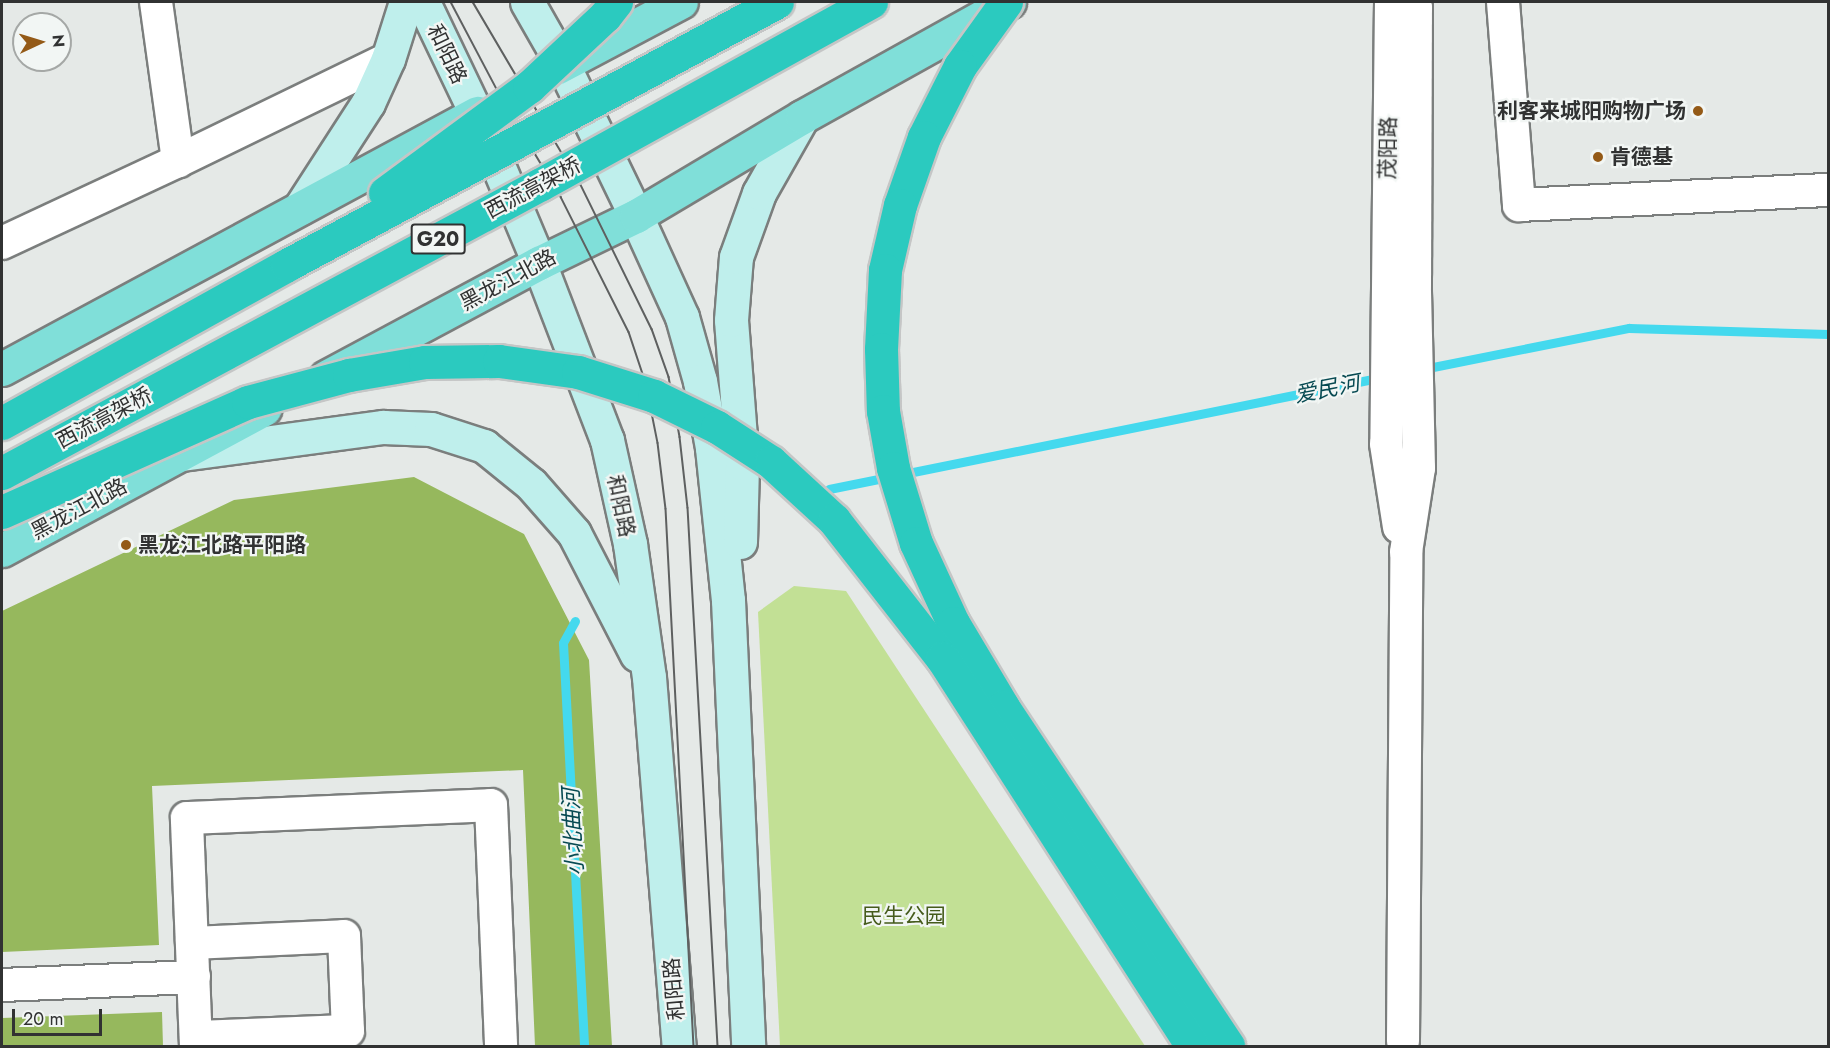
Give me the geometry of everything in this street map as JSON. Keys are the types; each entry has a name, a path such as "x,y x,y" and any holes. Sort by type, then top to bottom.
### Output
{"highway":[{"path":"287,265 529,87 605,16 616,2"},
{"name":"G20","path":"2,423 287,265 777,2"},
{"name":"西流高架桥","path":"2,473 542,184 871,2"},
{"path":"1008,2 960,66 924,137 900,205 885,270 881,349 883,411 893,468 916,543 953,623 1003,707 1228,1047"},
{"path":"2,512 248,402 370,372 425,362 499,361 578,372 654,396 717,427 771,462 834,520 942,658 1192,1047"}],"main road":[{"path":"300,208 368,103 388,59 406,2"},
{"name":"和阳路","path":"423,2 476,113 539,263 607,440 630,544 649,678 679,1047"},
{"path":"527,2 563,65 636,216 682,317 700,381 712,448 728,600 748,1047"},
{"path":"2,369 681,2"},
{"name":"黑龙江北路","path":"2,550 539,263 636,216 802,117 1008,2"},
{"path":"728,600 740,546 741,463 730,320 736,257 759,193 802,117"},
{"path":"180,454 383,427 431,429 484,446 531,484 574,532 649,678"}],"street":[{"path":"156,2 178,162"},
{"name":"茂阳路","path":"1391,2 1401,290"},
{"name":"茂阳路","path":"1401,290 1416,8 1413,2"},
{"path":"1503,2 1519,205 1828,190"},
{"path":"2,243 178,162 388,59"},
{"path":"1401,290 1418,431 1419,468 1406,552 1402,1041"},
{"path":"1401,290 1386,444 1393,479 1395,515 1406,552"},
{"path":"192,943 344,936 348,1031 196,1042 194,977 192,943 187,818 491,805 501,1047"},
{"path":"2,985 194,977"}],"green space":[{"path":"414,477 524,534 589,660 612,1046 535,1046 523,770 152,786 159,945 2,952 2,611 234,500"},
{"name":"民生公园","path":"794,586 846,591 1145,1046 780,1046 758,612"},
{"path":"162,1012 163,1046 2,1046 2,1018"}],"waterway":[{"name":"爱民河","path":"1423,369 1629,328 1828,334"},
{"name":"爱民河","path":"829,489 1383,377"},
{"name":"小北曲河","path":"575,621 563,643 584,1046"}],"tram line":[{"path":"451,2 501,97 561,197 629,332 646,383 658,443 666,509 694,1046"},
{"path":"473,2 581,185 652,329 669,377 680,437 688,508 718,1046"}],"place":[{"name":"利客来城阳购物广场","path":"1698,111"},
{"name":"肯德基","path":"1598,157"},
{"name":"黑龙江北路平阳路","path":"126,545"}]}
